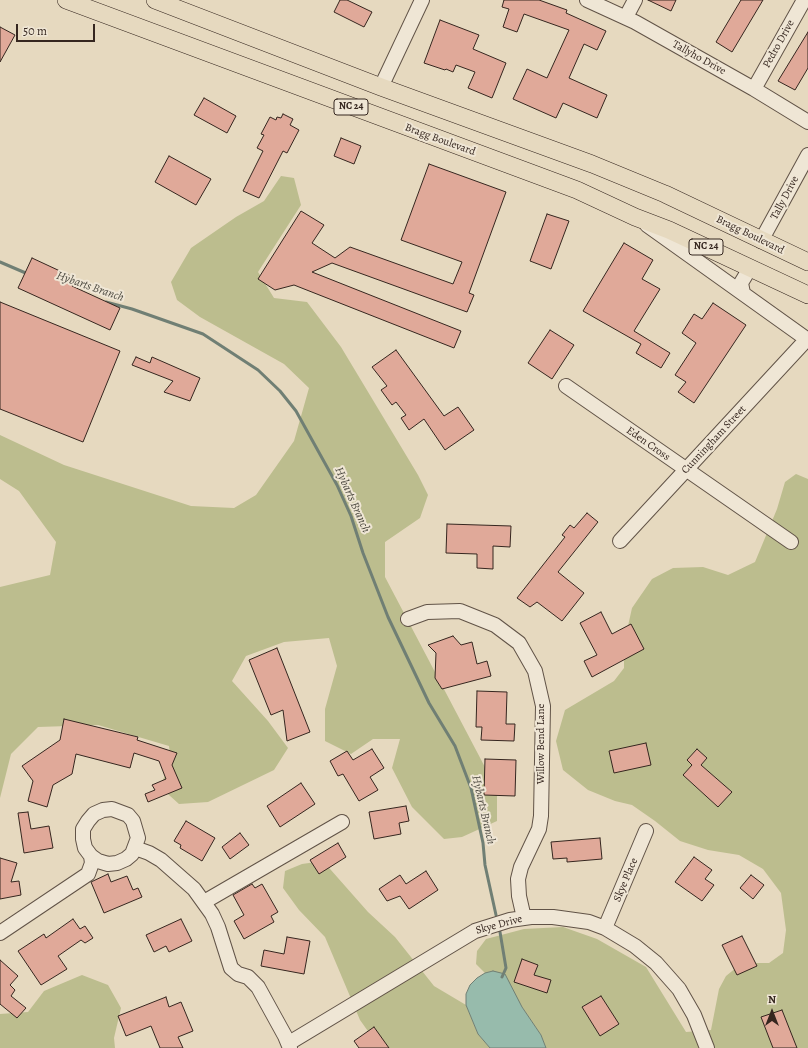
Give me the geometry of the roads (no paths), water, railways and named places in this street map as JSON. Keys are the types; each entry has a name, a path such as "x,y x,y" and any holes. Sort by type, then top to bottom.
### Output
{"main road":[{"name":"Bragg Boulevard","path":"66,0 83,3 577,190 635,217 669,230 808,295"},
{"name":"Bragg Boulevard","path":"155,0 381,87 592,164 665,194 761,241 808,262"}],"street":[{"path":"381,87 422,0"},
{"name":"Tallyho Drive","path":"587,0 626,17 754,89 808,122"},
{"path":"626,17 635,0"},
{"name":"Pedro Drive","path":"754,89 804,0"},
{"name":"Tally Drive","path":"761,241 808,155"},
{"path":"635,217 807,339"},
{"path":"742,293 741,283 750,268"},
{"name":"Cunningham Street","path":"620,541 807,339"},
{"name":"Eden Cross","path":"566,386 791,542"},
{"name":"Willow Bend Lane","path":"408,619 427,612 460,611 495,625 519,643 535,671 543,706 541,816 539,829 521,867 518,879 519,896 524,918"},
{"path":"0,933 88,874 92,863 91,856 84,844 84,829 94,814 103,810 120,810 134,821 138,838 136,848 126,860 108,864 98,861 91,856"},
{"path":"204,902 342,822"},
{"name":"Skye Place","path":"605,928 646,831"},
{"name":"Skye Drive","path":"136,848 149,853 178,874 194,889 204,902 218,927 231,968 238,974 248,977 253,982 263,997 289,1046 462,937 489,926 524,918 567,918 589,922 605,928 636,946 656,963 672,981 694,1015 707,1048"}],"waterway":[{"name":"Hybarts Branch","path":"0,262 28,274"},
{"name":"Hybarts Branch","path":"106,302 132,309 203,334 258,370 280,391 296,411 337,485 351,516 363,553 388,617 429,703 455,746 471,788 496,915"},
{"name":"Hybarts Branch","path":"500,932 506,968 502,977"}]}
